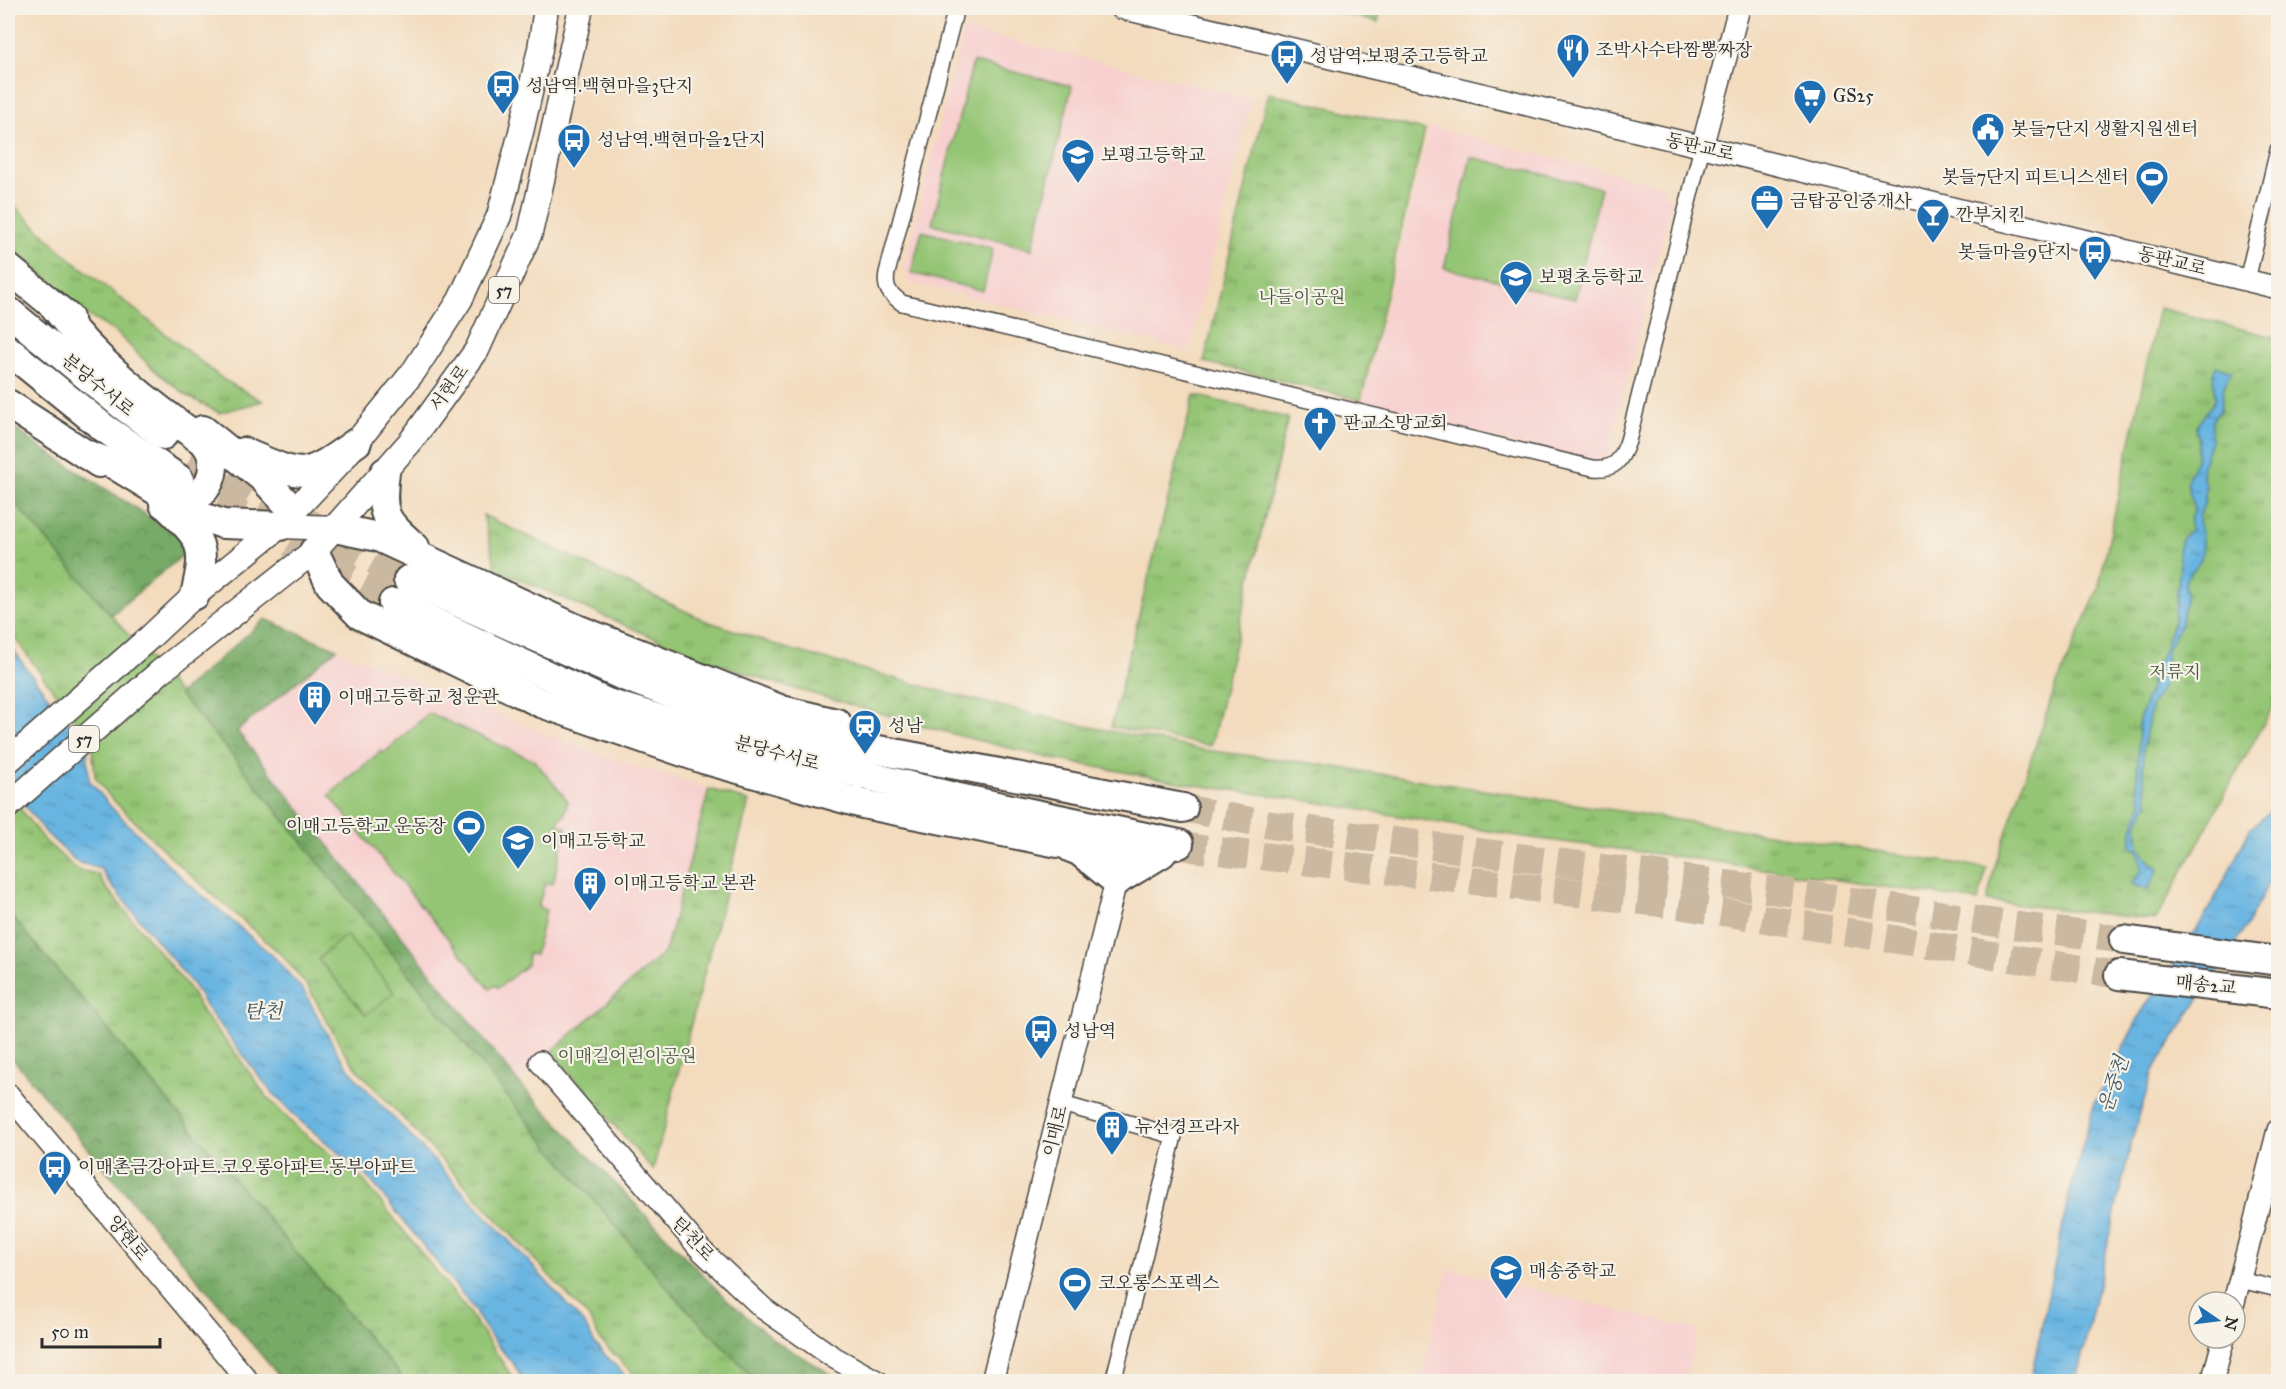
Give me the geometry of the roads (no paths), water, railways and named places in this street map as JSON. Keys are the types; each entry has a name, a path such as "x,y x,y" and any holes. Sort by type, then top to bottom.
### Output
{"highway":[{"path":"8,268 54,306 195,457 263,478 298,528 330,584 360,615 541,704 703,759 863,804 1058,843 1154,857"},
{"path":"54,306 72,330 157,408 211,449 213,471 207,487 200,494 188,501 177,502 115,465 85,454"},
{"name":"분당수서로","path":"8,311 122,405 195,457"},
{"name":"분당수서로","path":"8,351 104,428 195,457"},
{"path":"8,405 166,506 192,531 201,548 202,568 195,595"},
{"path":"195,457 306,473 323,466 357,442"},
{"path":"385,472 381,504 390,525 429,560"},
{"path":"166,506 223,524 298,528"},
{"path":"335,528 378,537 577,629 782,710 1012,765 1091,789"},
{"name":"분당수서로","path":"1154,857 1186,846 959,798 753,748 607,703 400,592 763,728 1183,808"},
{"path":"1058,843 1079,851 1116,881 1154,857"},
{"name":"매송2교","path":"2124,940 2278,961"},
{"name":"매송2교","path":"2127,976 2265,992"},
{"path":"2265,992 2278,1007"}],"main road":[{"name":"57","path":"8,806 160,672 298,528 357,442 414,371 447,322 472,278 494,230 521,132 540,49 546,8"},
{"name":"서현로","path":"335,528 411,441 477,350 530,233 581,8"},
{"name":"동판교로","path":"1121,8 2278,288"},
{"path":"1702,147 1738,8"},
{"name":"57","path":"8,761 195,595 298,528"},
{"path":"298,528 335,528"},
{"name":"이매로","path":"992,1382 1116,881"},
{"name":"탄천로","path":"540,1062 701,1250 764,1308 833,1358 878,1382"},
{"name":"양현로","path":"8,1094 249,1382"},
{"path":"2237,1290 2278,1130"},
{"path":"2212,1382 2221,1350"}],"street":[{"path":"956,8 887,273 885,285 896,299 914,306 1593,468 1606,470 1615,465 1624,453 1702,147"},
{"path":"2247,280 2278,150"},
{"path":"1062,1104 1174,1136 1113,1382"},
{"path":"2240,1280 2278,1289"}],"water":[{"path":"2216,366 2232,371 2224,386 2220,410 2212,421 2211,440 2203,464 2205,501 2199,518 2202,555 2186,579 2187,595 2180,627 2167,650 2164,684 2151,707 2143,749 2143,773 2148,803 2137,826 2139,847 2150,863 2159,868 2147,890 2131,884 2142,870 2139,851 2131,846 2132,831 2142,803 2137,785 2139,719 2150,689 2152,674 2163,653 2174,620 2180,566 2178,550 2181,541 2190,530 2190,519 2194,509 2187,481 2196,460 2199,440 2196,427 2215,400 2213,375"},
{"name":"탄천","path":"8,641 25,667 87,746 89,780 111,807 181,877 275,958 303,990 339,1055 356,1078 530,1263 585,1325 595,1344 630,1381 524,1381 515,1366 493,1340 468,1301 368,1177 298,1119 270,1090 206,1007 194,986 108,881 101,869 77,862 47,834 8,784"},
{"name":"운중천","path":"2278,798 2278,870 2272,876 2248,923 2153,1071 2132,1139 2076,1381 2030,1382 2068,1200 2094,1104 2141,1013 2201,922 2250,829 2270,811"}],"tunnel":[{"path":"192,455 408,580"},
{"path":"181,480 393,603"},
{"path":"1183,808 1271,825 1834,898 2124,940"},
{"path":"1179,844 1193,848 1678,905 2119,975"}],"place":[{"name":"조박사수타짬뽕짜장","path":"1573,79"},
{"name":"성남역.보평중고등학교","path":"1287,85"},
{"name":"성남역.백현마을3단지","path":"503,115"},
{"name":"GS25","path":"1810,125"},
{"name":"봇들7단지 생활지원센터","path":"1988,158"},
{"name":"성남역.백현마을2단지","path":"574,169"},
{"name":"보평고등학교","path":"1078,184"},
{"name":"봇들7단지 피트니스센터","path":"2152,206"},
{"name":"금탑공인중개사","path":"1767,230"},
{"name":"깐부치킨","path":"1933,244"},
{"name":"봇들마을9단지","path":"2095,281"},
{"name":"보평초등학교","path":"1516,306"},
{"name":"판교소망교회","path":"1320,452"},
{"name":"이매고등학교 청운관","path":"315,726"},
{"name":"성남","path":"865,755"},
{"name":"이매고등학교 운동장","path":"469,855"},
{"name":"이매고등학교","path":"518,870"},
{"name":"이매고등학교 본관","path":"590,912"},
{"name":"성남역","path":"1041,1060"},
{"name":"뉴선경프라자","path":"1112,1156"},
{"name":"이매촌금강아파트.코오롱아파트.동부아파트","path":"55,1196"},
{"name":"매송중학교","path":"1506,1300"},
{"name":"코오롱스포렉스","path":"1075,1312"}],"park label":[{"name":"나들이공원","path":"1302,297"},
{"name":"저류지","path":"2175,672"},
{"name":"이매길어린이공원","path":"627,1056"}]}
